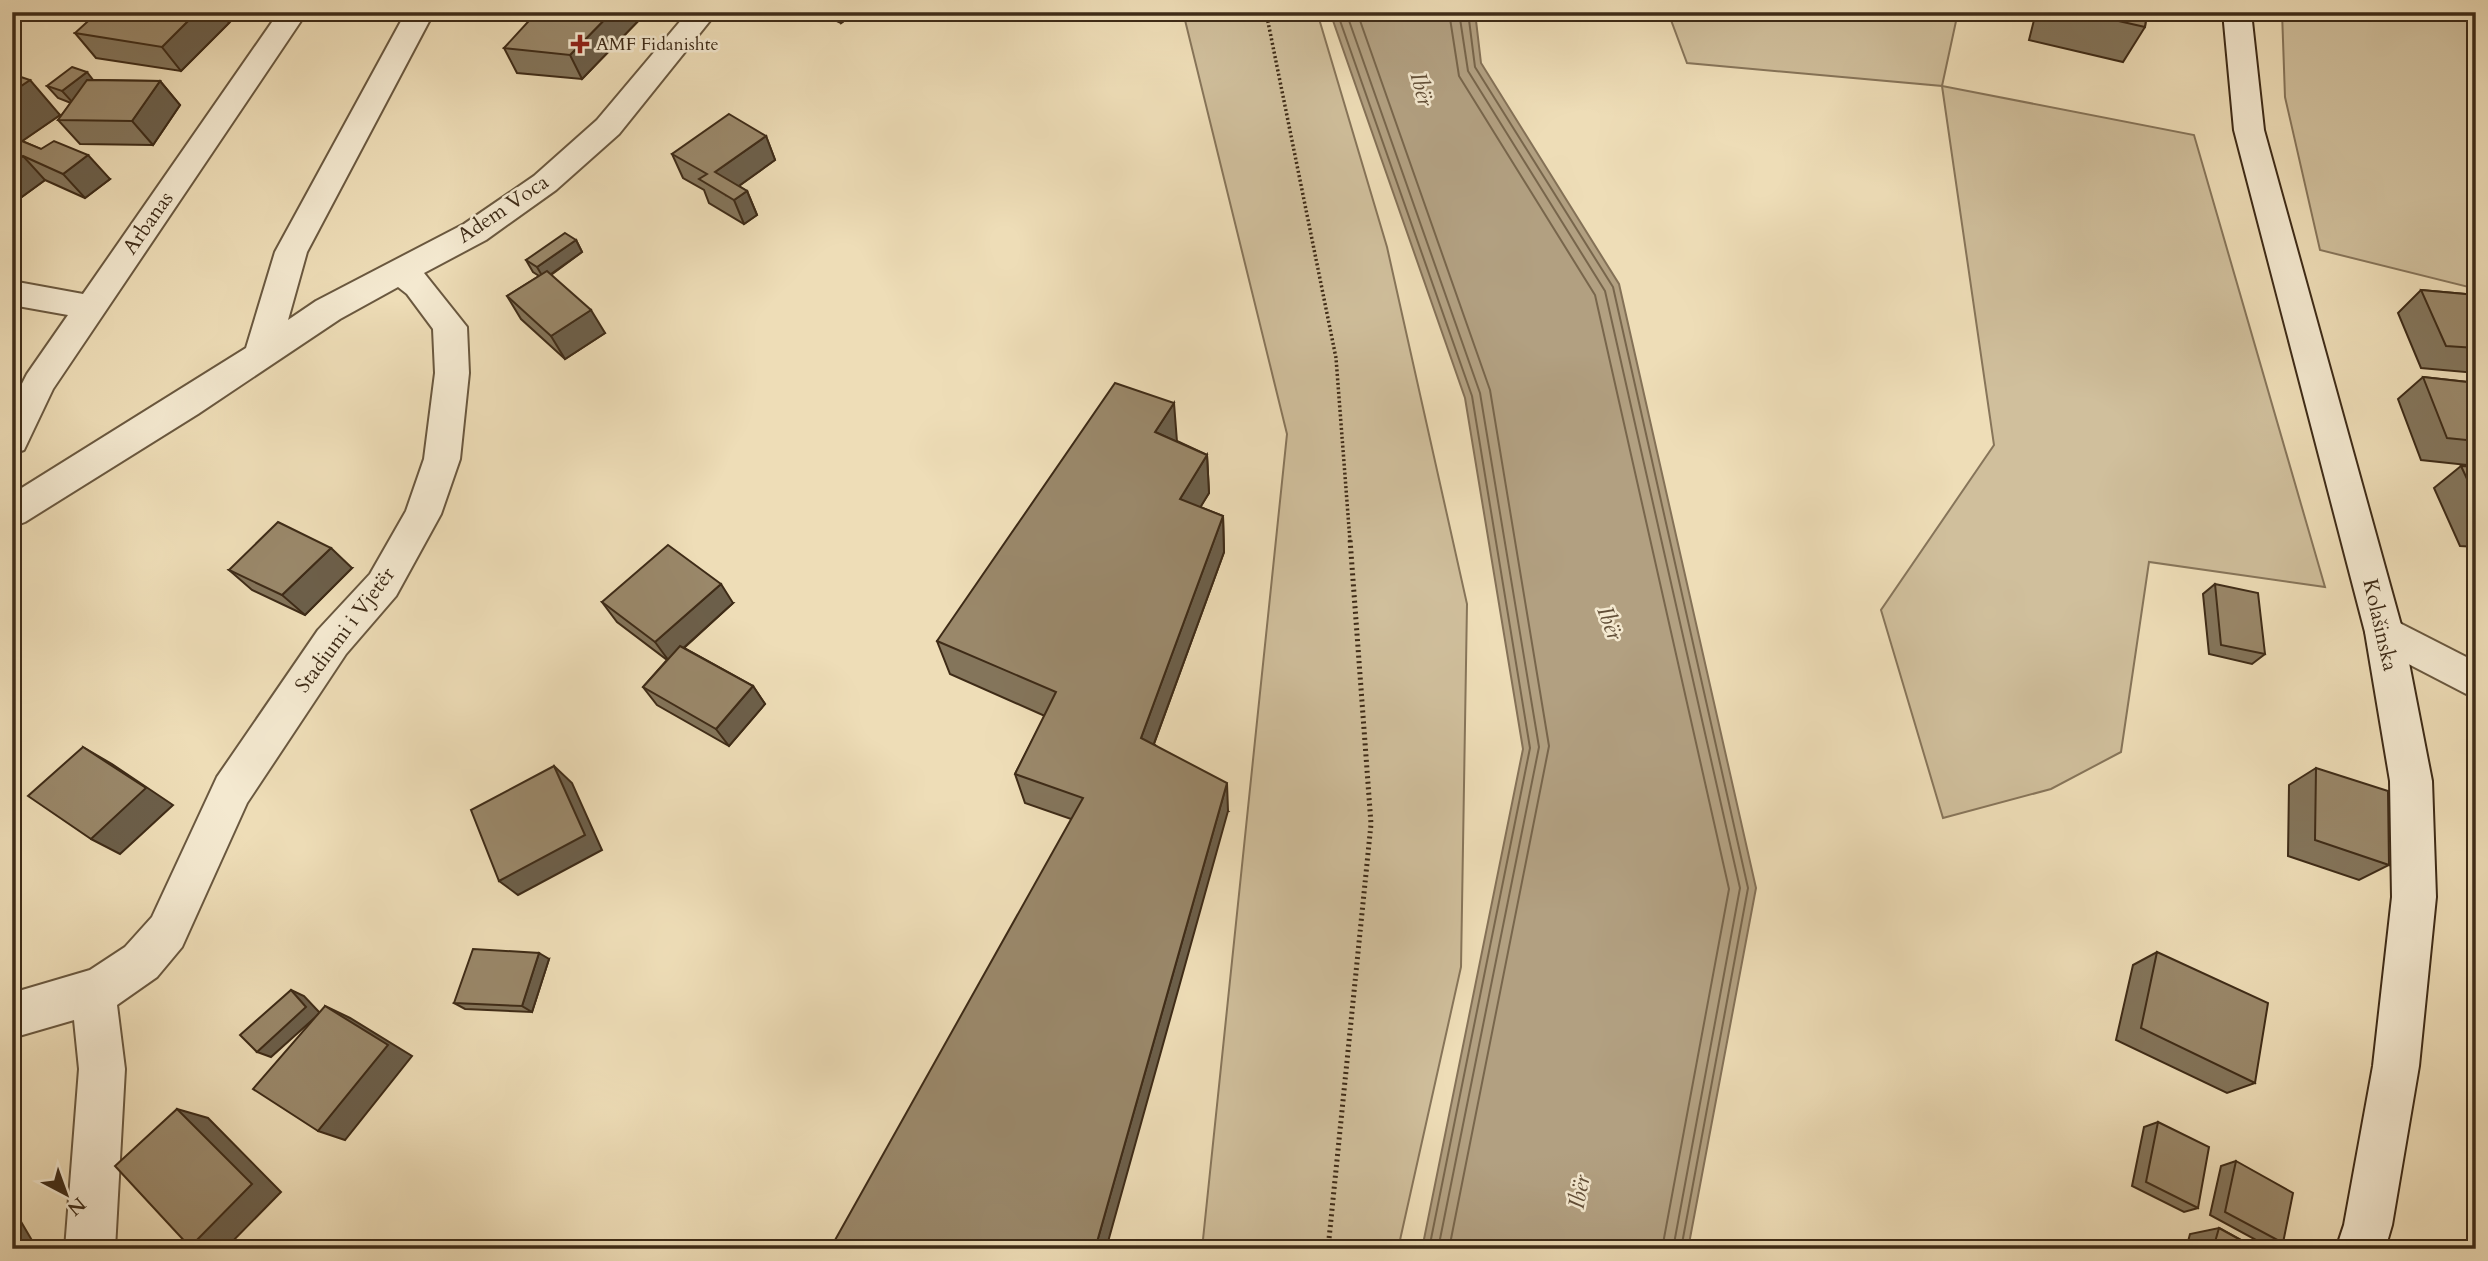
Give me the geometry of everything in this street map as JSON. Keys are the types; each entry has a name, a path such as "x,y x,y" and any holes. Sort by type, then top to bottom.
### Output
{"street":[{"name":"Arbanas","path":"12,440 39,383 293,12"},
{"path":"261,355 291,252 420,12"},
{"name":"Adem Voca","path":"12,512 186,405 328,310 475,232 545,183 608,127 703,12"},
{"name":"Kolašinska","path":"2237,12 2249,130 2384,632 2411,782 2414,897 2396,1066 2368,1225 2360,1249"},
{"name":"Stadiumi i Vjetër","path":"12,1016 93,992 141,962 167,932 232,790 332,642 383,585 423,514 442,459 452,373 450,327 419,286 399,272"},
{"path":"12,293 90,307"},
{"path":"2384,632 2476,682"},
{"path":"90,1249 102,1069 93,992"}],"path":[{"path":"1266,12 1336,358 1371,824 1328,1249"}],"shaded area":[{"path":"1183,12 1317,12 1387,247 1467,604 1461,967 1398,1249 1202,1249 1287,434"},
{"path":"1668,12 1958,12 1942,86 1687,63"},
{"path":"2282,12 2476,12 2476,293 2473,288 2320,250 2285,97"},
{"path":"1942,86 2194,135 2325,587 2149,562 2121,752 2051,789 1943,818 1881,610 1994,445"}],"water":[{"name":"Ibër","path":"1330,12 1475,12 1481,63 1619,284 1756,888 1688,1249 1422,1249 1523,749 1465,398"}],"building":[{"path":"98,12 197,12 162,47 75,33"},
{"path":"537,12 612,12 570,55 504,48"},
{"path":"2079,12 2147,12 2145,27"},
{"path":"72,67 87,72 62,91 47,86"},
{"path":"12,74 30,80 12,92"},
{"path":"87,80 160,81 132,121 58,120"},
{"path":"729,114 766,136 715,172 747,191 734,200 699,179 707,174 672,154"},
{"path":"12,137 41,149 54,141 88,155 63,174 23,156 12,164"},
{"path":"565,233 576,240 537,267 526,260"},
{"path":"547,271 591,310 551,336 507,296"},
{"path":"2421,290 2476,295 2476,348 2446,346"},
{"path":"2423,377 2476,383 2476,441 2447,438"},
{"path":"1115,383 1174,403 1155,432 1207,455 1180,499 1223,516 1141,738 1227,783 1095,1249 830,1249 1083,798 1015,774 1056,692 937,641"},
{"path":"2461,466 2476,467 2476,498"},
{"path":"278,522 331,548 282,595 229,570"},
{"path":"668,545 721,584 655,642 602,602"},
{"path":"2215,584 2258,593 2265,654 2221,645"},
{"path":"680,646 753,686 716,729 643,687"},
{"path":"83,747 146,788 91,839 28,796"},
{"path":"554,766 585,835 499,881 471,810"},
{"path":"2316,768 2388,791 2389,865 2315,840"},
{"path":"473,949 539,953 522,1006 454,1003"},
{"path":"2157,952 2268,1003 2255,1083 2141,1028"},
{"path":"291,990 306,1007 257,1052 240,1035"},
{"path":"325,1006 388,1045 318,1131 253,1089"},
{"path":"177,1109 252,1184 190,1247 115,1166"},
{"path":"2158,1122 2209,1147 2198,1208 2146,1182"},
{"path":"2236,1161 2293,1193 2283,1243 2225,1212"},
{"path":"2219,1228 2257,1249 2213,1249"}],"place":[{"name":"AMF Fidanishte","path":"580,44"}]}
